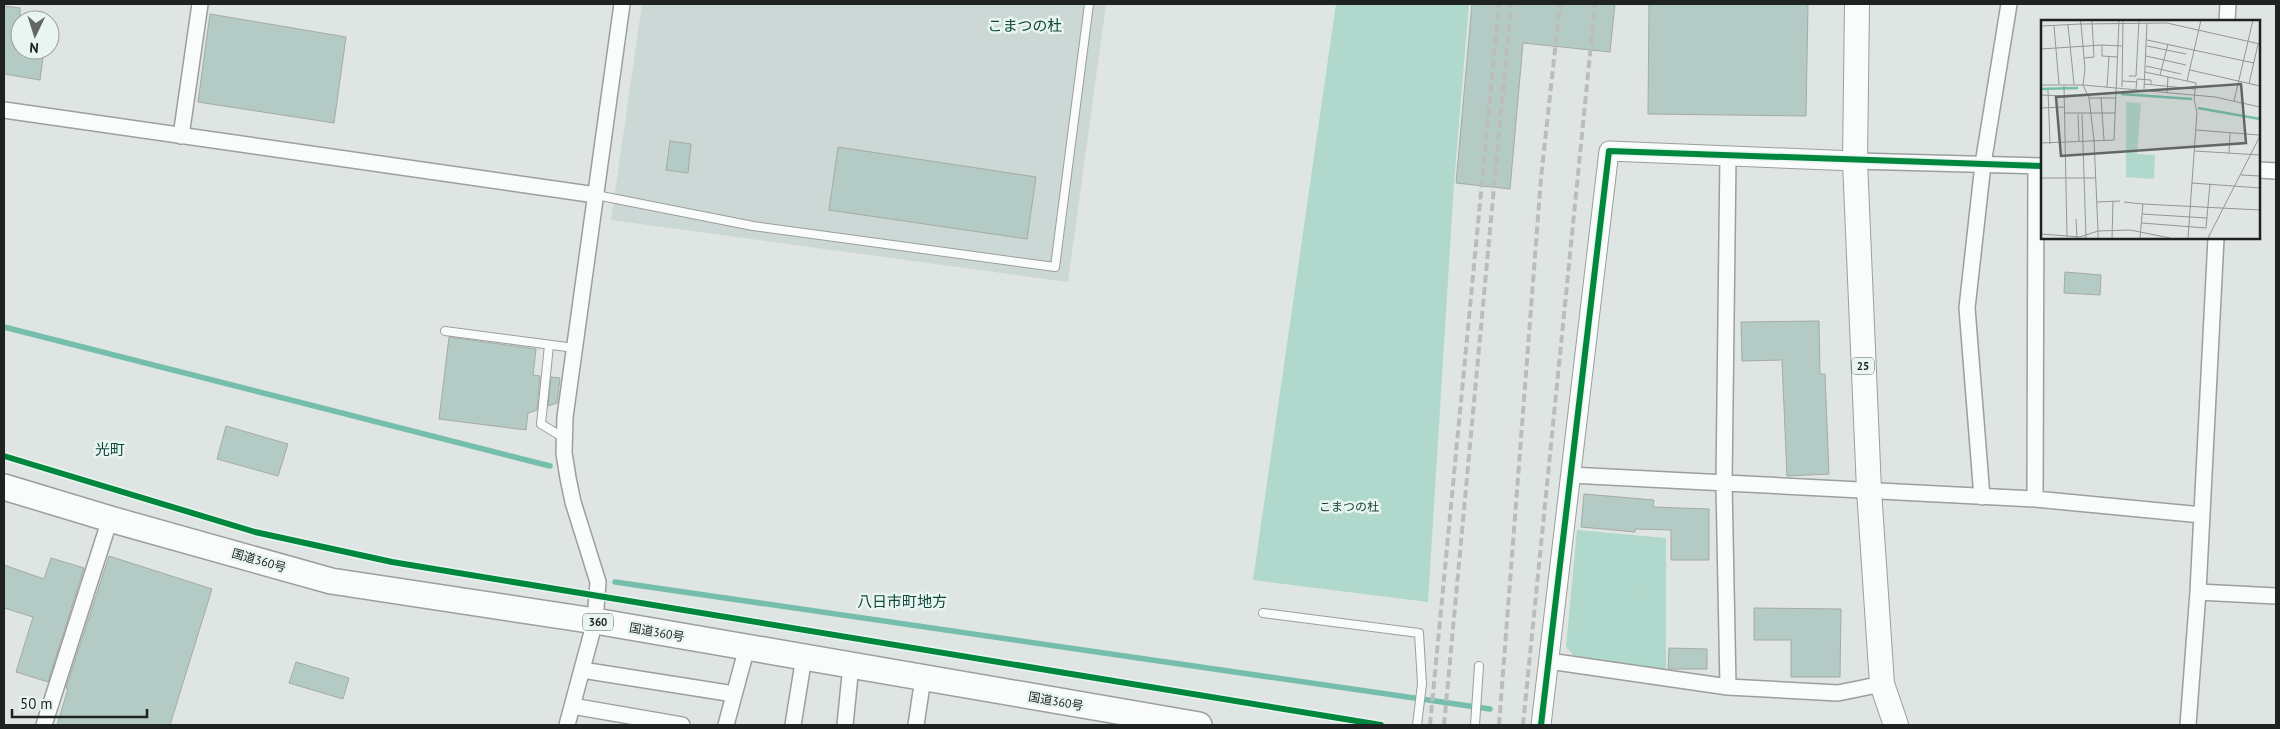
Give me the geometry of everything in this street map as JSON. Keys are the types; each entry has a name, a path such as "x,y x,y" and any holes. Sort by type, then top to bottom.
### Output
{"highway":[{"name":"国道360号","path":"4,487 331,581 595,621 1199,725"}],"main road":[{"name":"25","path":"1857,4 1855,161 1868,490 1882,684 1896,725"}],"street":[{"path":"181,136 200,4"},
{"path":"566,725 595,621 598,582 573,502 564,453 565,417 622,4"},
{"path":"1982,497 1967,308 1983,164 2009,4"},
{"path":"2227,20 2228,4"},
{"path":"4,110 596,195"},
{"path":"1541,725 1609,151 2039,166 2034,498"},
{"path":"1728,155 1724,484 1728,687"},
{"path":"2260,170 2276,171"},
{"path":"2188,725 2198,592 2216,239"},
{"path":"1570,475 1982,497 2034,498 2202,515"},
{"path":"44,725 110,519"},
{"path":"2198,592 2276,596"},
{"path":"726,725 746,647"},
{"path":"793,725 804,657"},
{"path":"1549,661 1728,687 1838,693 1882,684"},
{"path":"846,725 851,665"},
{"path":"582,670 734,694"},
{"path":"916,725 923,678"},
{"path":"572,706 682,725"}],"lane":[{"path":"596,195 753,226 1055,267 1088,4"},
{"path":"446,331 575,348"},
{"path":"549,345 541,424 564,438"},
{"path":"1263,613 1419,633 1422,684 1417,725"},
{"path":"1475,722 1479,666"}],"shaded area":[{"path":"642,4 1106,4 1068,282 611,220"}],"green space":[{"name":"こまつの杜","path":"1336,4 1469,4 1454,183 1428,602 1253,580"},
{"path":"1577,530 1666,538 1666,673 1574,656 1566,647"}],"building":[{"path":"1472,4 1615,4 1610,52 1523,43 1510,189 1456,183"},
{"path":"1649,4 1808,4 1806,116 1648,114"},
{"path":"4,6 20,8 20,10 10,10 10,60 43,60 40,80 4,74"},
{"path":"210,14 346,37 334,123 198,102"},
{"path":"670,141 691,144 688,173 666,170"},
{"path":"838,147 1036,177 1027,239 829,210"},
{"path":"2065,272 2101,275 2100,295 2064,293"},
{"path":"1819,321 1820,374 1825,374 1829,474 1787,476 1782,360 1742,361 1741,322"},
{"path":"449,337 536,349 533,375 540,376 537,410 528,413 526,430 439,419"},
{"path":"551,377 560,378 557,403 548,406"},
{"path":"226,426 288,444 278,476 217,459"},
{"path":"1584,494 1654,500 1653,507 1709,509 1709,560 1671,560 1671,530 1635,529 1635,532 1581,527"},
{"path":"109,556 212,589 170,725 57,725 68,689 66,688"},
{"path":"51,558 84,568 48,682 16,672 33,617 4,608 4,565 44,579"},
{"path":"1754,608 1841,609 1840,677 1791,677 1791,640 1754,640"},
{"path":"1669,648 1707,649 1707,669 1668,669"},
{"path":"296,662 349,678 343,699 289,683"}],"waterway":[{"path":"4,327 550,466"},
{"path":"615,582 1490,709"}],"railway":[{"path":"1430,725 1499,4"},
{"path":"1444,725 1511,4"},
{"path":"1499,725 1541,178 1560,4"},
{"path":"1523,725 1595,4"}],"cycle path":[{"path":"1541,725 1609,151 2041,166"},
{"path":"4,456 255,532 392,562 1381,725"}],"district":[{"name":"こまつの杜","path":"1025,25"},
{"name":"光町","path":"110,449"},
{"name":"八日市町地方","path":"902,601"}]}
